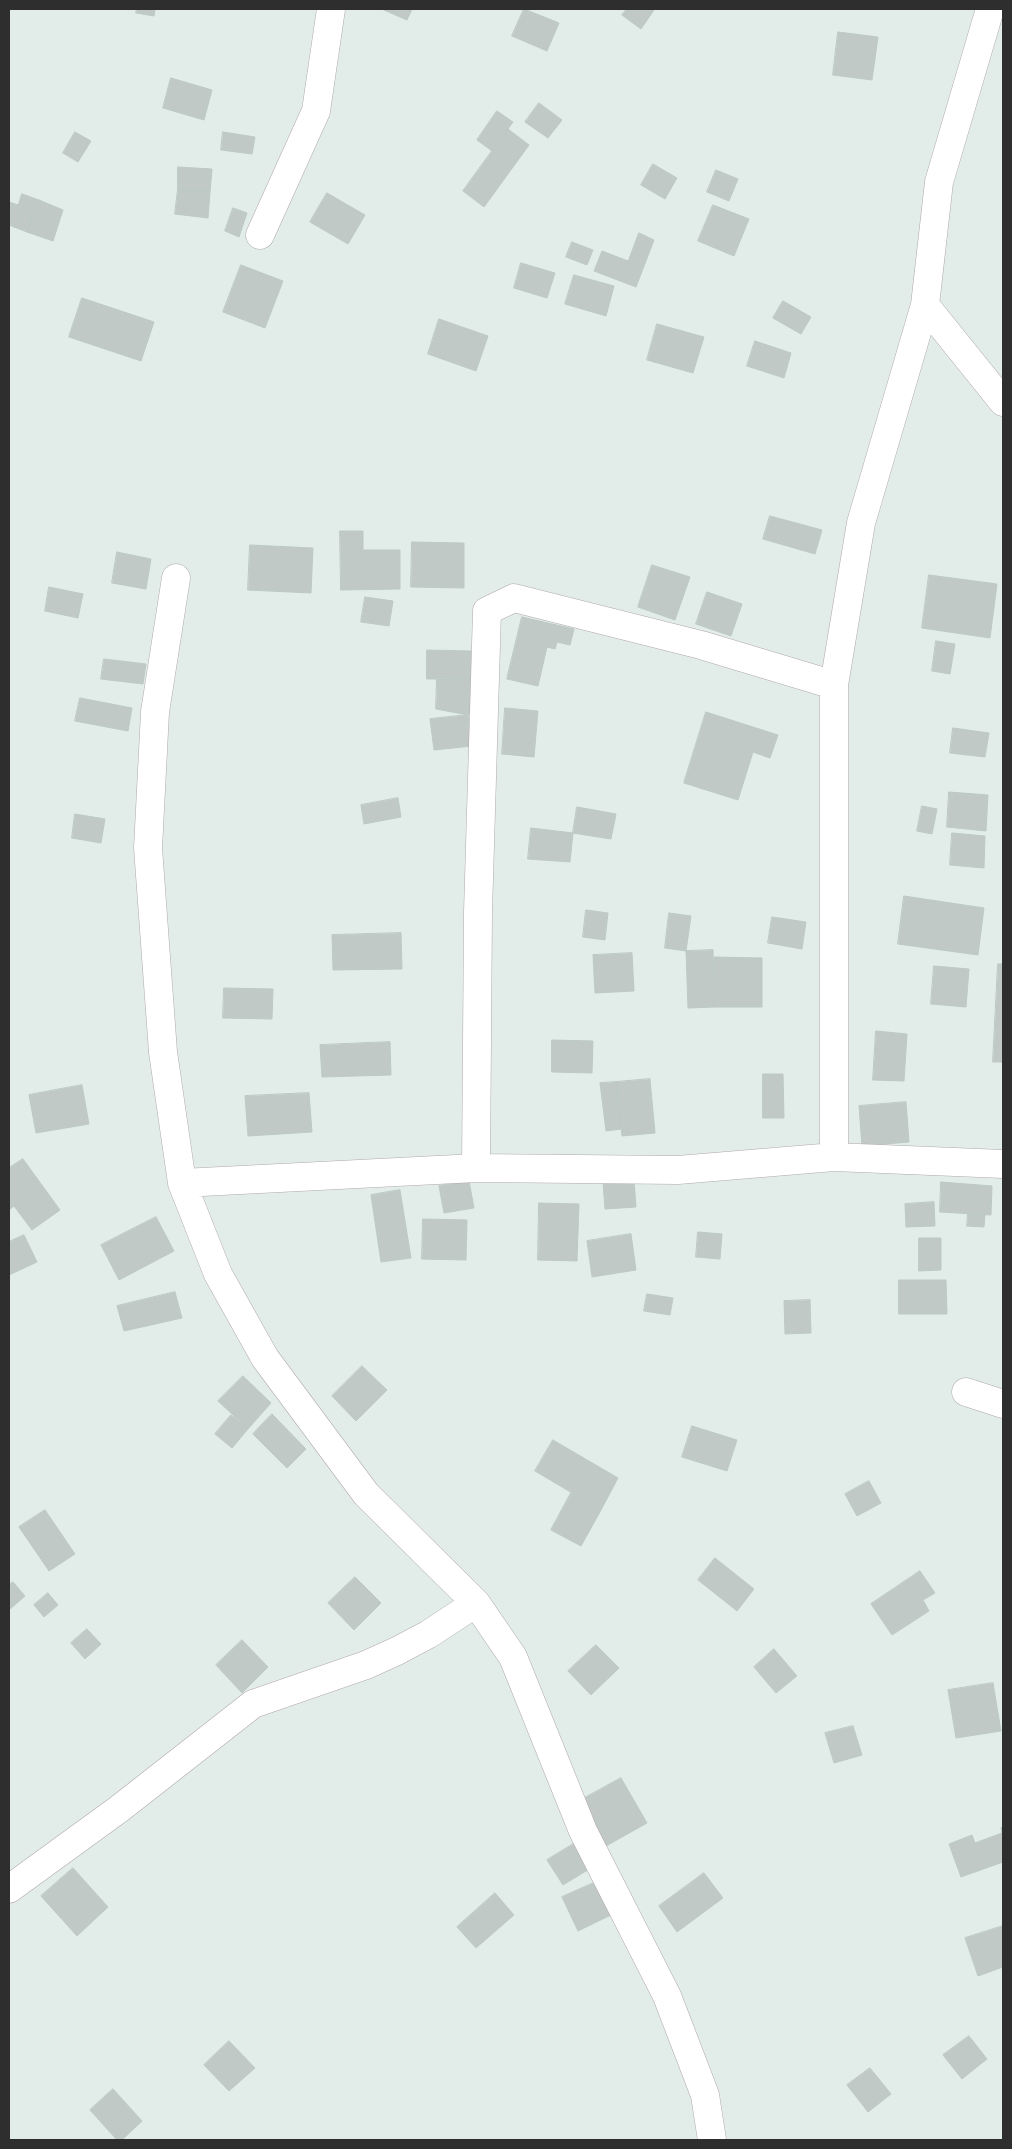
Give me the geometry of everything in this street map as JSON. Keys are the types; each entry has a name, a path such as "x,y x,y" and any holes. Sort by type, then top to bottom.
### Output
{"street":[{"path":"260,235 316,111 331,9"},
{"path":"834,1157 834,685 861,523 925,305 940,182 990,9"},
{"path":"925,305 1003,402"},
{"path":"176,578 155,712 148,848 162,1052 182,1183 218,1274 264,1358 366,1494 476,1604 513,1656 583,1831 667,1996 705,2095 712,2140"},
{"path":"476,1168 478,912 487,611 514,598 701,645 834,685"},
{"path":"182,1183 476,1168 678,1170 834,1157 1003,1164"},
{"path":"966,1392 1003,1404"},
{"path":"9,1888 119,1809 254,1704 366,1665 429,1634 476,1604"}],"building":[{"path":"137,9 155,9 154,16 136,13"},
{"path":"385,9 412,9 407,20"},
{"path":"524,9 559,23 547,51 512,36"},
{"path":"627,9 654,10 641,29 622,15"},
{"path":"838,32 878,37 872,80 833,75"},
{"path":"171,78 212,90 204,120 163,108"},
{"path":"539,103 562,120 548,138 525,122"},
{"path":"497,111 513,122 492,151 477,140"},
{"path":"508,129 529,145 484,207 463,191"},
{"path":"75,132 91,141 78,162 63,153"},
{"path":"223,132 255,137 252,154 221,150"},
{"path":"653,164 677,178 665,199 641,185"},
{"path":"178,167 212,169 210,192 178,189"},
{"path":"716,170 738,179 729,201 707,192"},
{"path":"178,189 210,192 208,218 175,214"},
{"path":"327,193 365,215 348,244 310,222"},
{"path":"22,194 39,200 27,232 9,225 9,202 18,205"},
{"path":"39,200 63,210 53,241 27,232"},
{"path":"713,205 749,219 734,256 698,241"},
{"path":"233,208 247,213 239,237 225,231"},
{"path":"639,233 654,240 636,287 594,271 602,251 628,261"},
{"path":"572,242 593,250 587,265 566,257"},
{"path":"521,263 555,273 547,298 514,288"},
{"path":"241,265 283,281 265,328 223,312"},
{"path":"574,275 614,286 606,316 565,304"},
{"path":"82,298 154,322 141,361 69,337"},
{"path":"783,301 811,317 801,334 773,318"},
{"path":"439,319 488,336 476,371 428,354"},
{"path":"657,324 704,337 693,373 647,360"},
{"path":"755,341 791,353 784,378 747,366"},
{"path":"770,516 822,530 815,554 763,539"},
{"path":"340,531 363,531 363,550 400,550 400,589 341,590"},
{"path":"412,542 464,543 464,588 411,587"},
{"path":"250,545 313,548 311,593 248,590"},
{"path":"117,552 151,559 146,589 112,583"},
{"path":"652,565 690,577 675,620 638,607"},
{"path":"929,575 997,584 990,638 922,628"},
{"path":"49,587 83,594 78,618 45,611"},
{"path":"707,592 742,604 731,636 696,624"},
{"path":"365,597 393,601 389,626 361,622"},
{"path":"522,617 574,629 570,645 557,642 555,649 547,647 538,686 507,679"},
{"path":"936,641 955,644 950,674 932,671"},
{"path":"427,650 471,651 471,679 427,679"},
{"path":"104,659 146,664 143,684 101,679"},
{"path":"437,678 471,679 471,711 468,715 436,709"},
{"path":"80,698 132,708 128,731 75,721"},
{"path":"505,708 538,711 534,757 502,754"},
{"path":"706,712 778,735 770,758 753,752 738,800 684,783"},
{"path":"468,715 472,746 434,750 430,719"},
{"path":"953,728 989,733 985,757 950,753"},
{"path":"949,792 988,795 986,831 947,827"},
{"path":"398,798 401,817 364,824 361,805"},
{"path":"922,806 937,809 932,834 917,831"},
{"path":"577,807 616,814 611,839 573,833"},
{"path":"75,814 105,819 101,843 72,838"},
{"path":"531,828 573,833 570,862 528,859"},
{"path":"952,833 985,836 984,868 950,865"},
{"path":"904,896 984,908 978,955 898,944"},
{"path":"586,910 608,913 605,940 583,937"},
{"path":"669,913 691,916 686,951 665,948"},
{"path":"772,917 806,922 802,949 768,943"},
{"path":"401,933 402,969 333,970 332,935"},
{"path":"713,950 715,1007 688,1008 686,951"},
{"path":"632,953 634,991 595,993 593,955"},
{"path":"715,957 762,958 762,1007 715,1007"},
{"path":"998,964 1003,964 1003,1062 993,1062"},
{"path":"934,966 969,969 966,1007 931,1004"},
{"path":"224,988 273,989 272,1019 223,1018"},
{"path":"876,1031 907,1034 904,1081 873,1080"},
{"path":"552,1040 593,1041 592,1073 552,1072"},
{"path":"390,1042 391,1075 322,1077 320,1045"},
{"path":"763,1074 783,1074 784,1118 763,1118"},
{"path":"650,1079 655,1133 622,1136 616,1082"},
{"path":"616,1082 621,1129 606,1131 600,1083"},
{"path":"82,1085 89,1124 36,1133 29,1095"},
{"path":"309,1093 312,1132 248,1136 245,1096"},
{"path":"906,1102 909,1142 862,1146 859,1106"},
{"path":"23,1159 60,1210 32,1230 14,1206 9,1210 9,1168"},
{"path":"634,1180 636,1207 605,1209 603,1182"},
{"path":"469,1181 474,1208 444,1213 439,1186"},
{"path":"941,1182 992,1186 991,1215 940,1212"},
{"path":"400,1190 411,1258 381,1262 371,1195"},
{"path":"934,1202 935,1226 906,1227 905,1204"},
{"path":"539,1203 579,1204 577,1261 538,1260"},
{"path":"968,1214 985,1214 984,1227 967,1226"},
{"path":"156,1217 174,1251 119,1280 101,1245"},
{"path":"423,1219 467,1220 466,1260 422,1259"},
{"path":"698,1232 722,1234 720,1259 696,1257"},
{"path":"631,1234 636,1270 592,1277 587,1241"},
{"path":"24,1235 37,1262 9,1275 9,1242"},
{"path":"919,1238 941,1238 941,1270 919,1271"},
{"path":"899,1280 946,1280 947,1314 899,1314"},
{"path":"175,1292 182,1318 124,1331 117,1306"},
{"path":"647,1294 673,1298 670,1315 644,1311"},
{"path":"810,1300 811,1333 785,1334 784,1301"},
{"path":"362,1366 387,1390 356,1421 332,1396"},
{"path":"243,1376 271,1403 248,1429 218,1401"},
{"path":"272,1414 306,1449 287,1468 253,1434"},
{"path":"231,1415 248,1429 232,1448 215,1434"},
{"path":"692,1426 737,1440 727,1471 682,1457"},
{"path":"553,1440 618,1478 601,1510 535,1471"},
{"path":"869,1481 881,1503 857,1516 845,1494"},
{"path":"571,1493 601,1510 581,1546 551,1530"},
{"path":"45,1510 75,1554 49,1571 19,1527"},
{"path":"715,1558 754,1589 737,1611 698,1580"},
{"path":"920,1571 935,1593 923,1600 929,1611 892,1635 871,1604"},
{"path":"355,1577 381,1603 354,1630 328,1603"},
{"path":"13,1582 25,1596 9,1610 9,1585"},
{"path":"48,1593 58,1605 44,1617 34,1605"},
{"path":"87,1629 101,1644 85,1659 71,1643"},
{"path":"242,1640 268,1667 242,1693 216,1665"},
{"path":"596,1645 619,1668 591,1695 568,1671"},
{"path":"774,1649 797,1676 776,1693 754,1667"},
{"path":"993,1683 1001,1731 956,1738 948,1690"},
{"path":"853,1726 862,1755 834,1763 825,1733"},
{"path":"621,1778 647,1823 606,1846 581,1800"},
{"path":"1003,1827 1003,1862 961,1877 949,1844 972,1835 975,1843 1002,1833 1001,1828"},
{"path":"575,1843 591,1868 563,1885 547,1860"},
{"path":"73,1868 108,1907 77,1936 41,1896"},
{"path":"704,1873 723,1898 677,1932 659,1906"},
{"path":"596,1882 611,1915 578,1931 562,1897"},
{"path":"495,1893 514,1915 476,1948 457,1927"},
{"path":"1003,1926 1003,1967 978,1976 965,1938"},
{"path":"969,2036 987,2059 962,2079 943,2055"},
{"path":"229,2041 255,2068 229,2091 204,2065"},
{"path":"870,2068 891,2094 868,2112 847,2085"},
{"path":"113,2089 142,2121 122,2140 117,2140 90,2110"}]}
